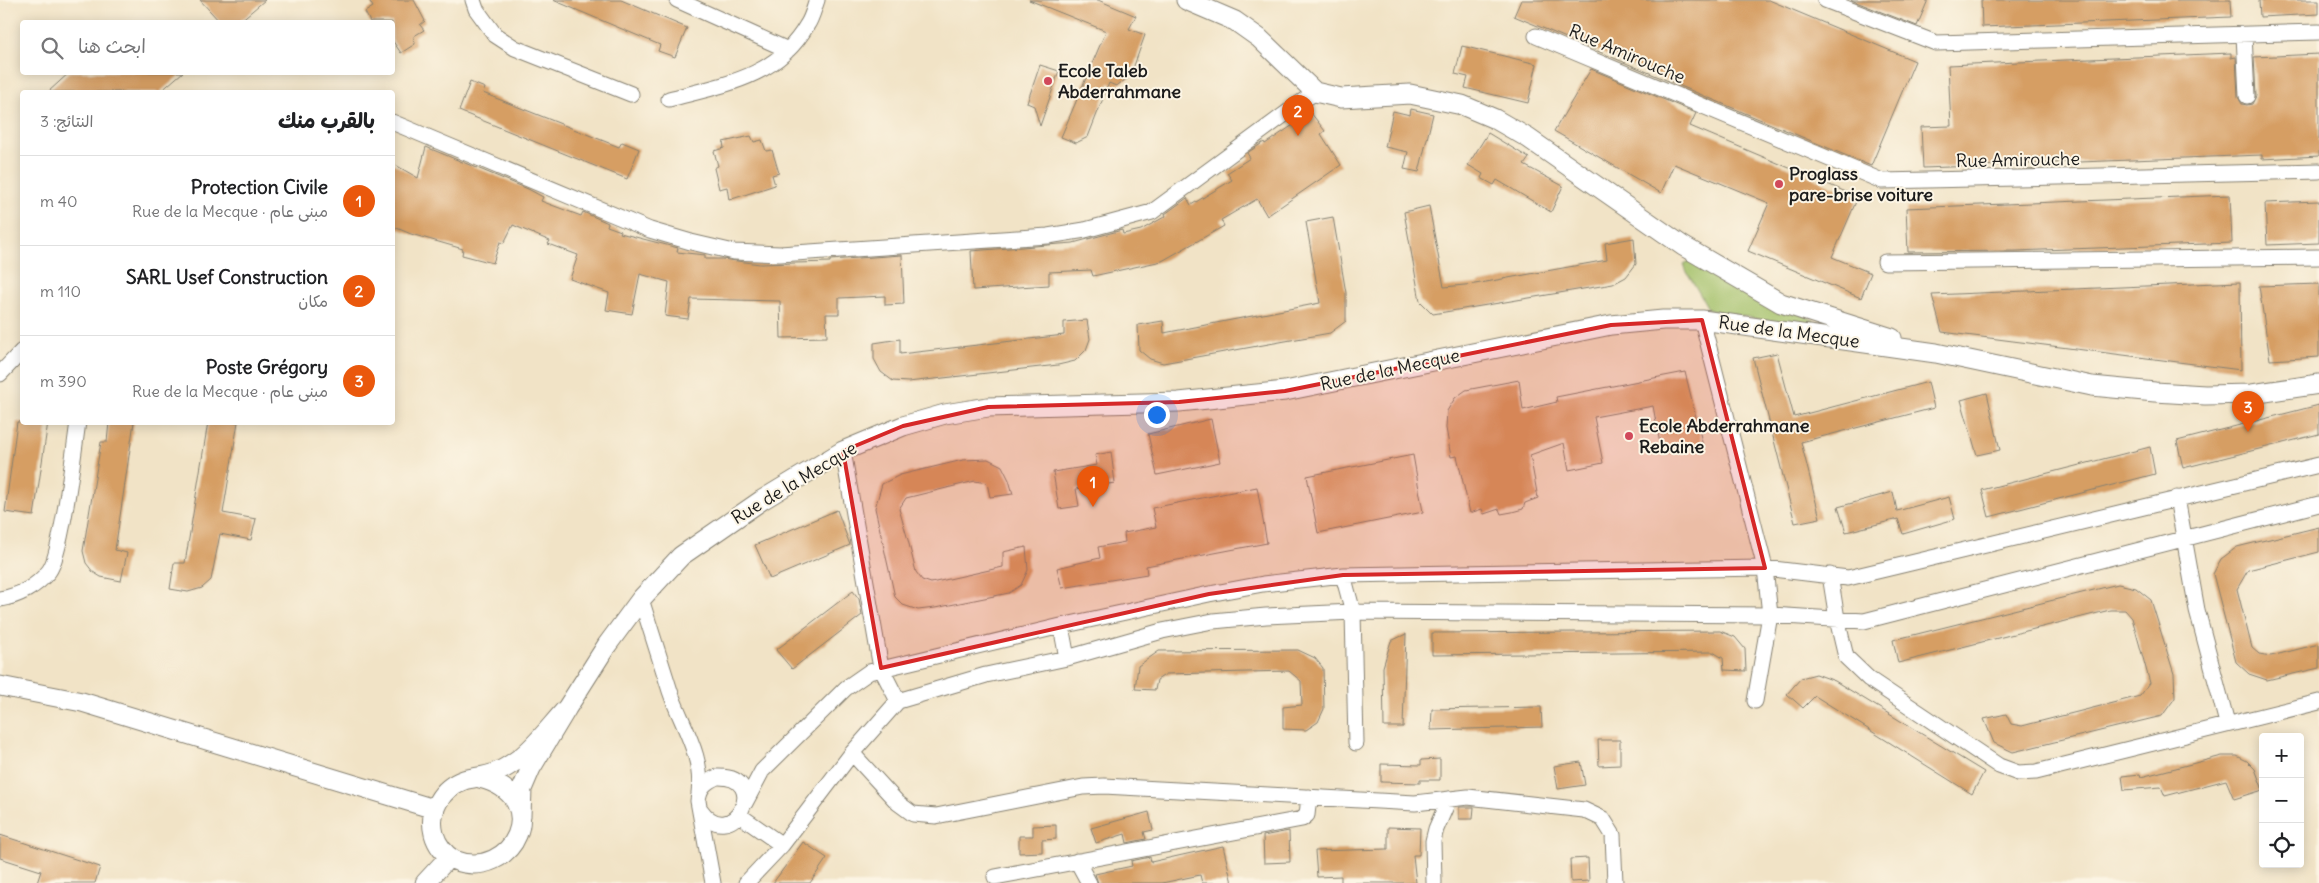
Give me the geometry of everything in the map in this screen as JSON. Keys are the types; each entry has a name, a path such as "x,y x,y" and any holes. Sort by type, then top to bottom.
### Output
{"street":[{"path":"473,0 476,9 495,34 515,48 630,94"},
{"path":"677,0 788,50"},
{"path":"669,99 742,79 764,70 788,50 808,25 817,0"},
{"path":"1186,0 1234,21 1258,38 1315,92 1341,98 1410,94 1462,105 1495,119 1528,138 1682,246 1782,303 1936,353"},
{"path":"1825,0 1936,43 2319,32"},
{"path":"2244,34 2247,96"},
{"name":"Rue Amirouche","path":"1536,36 1882,181 2319,171"},
{"path":"395,123 650,230 734,252 780,254 1048,236 1085,230 1152,212 1315,92"},
{"path":"1884,262 2319,257"},
{"name":"Rue de la Mecque","path":"567,708 607,645 641,599 681,556 762,500 843,451 903,426 945,414 971,410 1048,405 1179,402 1285,392 1611,325 1663,320 1702,320 1936,353 2092,386 2206,395 2252,394 2319,384"},
{"path":"1702,320 1765,568 1770,614 1755,701"},
{"path":"0,374 20,353"},
{"path":"0,599 15,596 34,584 50,570 58,549 78,425"},
{"path":"843,451 880,668 898,701"},
{"path":"700,809 704,816 718,823 726,822 742,809 762,771 846,688 861,677 880,668 1218,592 1343,575 1765,568 1848,578 2319,464"},
{"path":"2177,498 2186,538 2197,610 2228,723"},
{"path":"746,883 782,845 852,752 898,701 986,675 1067,658 1162,630 1213,621 1353,612 1770,614 1864,621 2319,504"},
{"path":"1343,575 1353,612 1356,743"},
{"path":"1830,575 1837,619 1846,656 1869,679 1999,766 2018,773 2036,772 2082,763 2228,723 2319,702"},
{"path":"641,599 670,691 697,758 700,775 700,809 714,883"},
{"path":"1061,626 1067,658"},
{"path":"0,686 82,702 434,809"},
{"path":"567,708 531,768 522,789 521,831 515,845 505,857 492,864 477,867 462,864 449,857 440,848 434,836 432,822 434,809 440,796 451,786 464,780 480,778 498,772 521,758 567,708"},
{"path":"852,752 898,803 913,814 936,816 1082,787 1097,786 1415,803 1468,797 1535,802 1584,810 1603,819 1613,835 1615,883"},
{"path":"697,758 743,789 742,809"},
{"path":"699,793 709,780 748,777 762,771"},
{"path":"480,778 494,782 508,792 516,802 521,816"},
{"path":"995,877 1302,819 1306,815 1309,797"},
{"path":"1434,883 1433,841 1449,799"},
{"path":"742,809 782,845"},
{"path":"425,883 449,857"},
{"path":"1077,861 1089,883"}],"highlighted area":[{"path":"1702,320 1765,568 1343,575 1209,594 881,668 843,451 903,426 988,407 1179,402 1285,391 1611,325"}],"green space":[{"path":"1696,258 1819,323 1811,329 1709,310 1683,265"}],"building":[{"path":"200,0 265,0 241,20 218,20"},
{"path":"369,0 414,0 425,21 420,25 424,30 414,36 415,44 401,53 395,44 395,20 369,20 365,12 373,7"},
{"path":"553,0 621,0 687,28 675,57 658,51 660,45"},
{"path":"1029,0 1098,0 1136,16 1129,29 1145,35 1130,77 1116,86 1109,83 1088,137 1076,143 1061,137 1106,31"},
{"path":"1521,0 1769,0 1915,61 1871,166 1514,16"},
{"path":"1851,0 1928,0 1917,26"},
{"path":"1981,0 2230,0 2231,17 1982,27"},
{"path":"2259,0 2319,0 2319,14 2260,17"},
{"path":"1462,46 1537,64 1528,103 1465,88 1468,77 1455,74"},
{"path":"2231,53 2231,58 2236,57 2238,97 2242,104 2247,105 2252,104 2256,96 2254,57 2319,54 2319,156 2262,159 2262,155 1923,168 1921,127 1951,126 1948,65"},
{"path":"1040,65 1059,71 1040,126 1034,106 1027,103"},
{"path":"1591,69 1696,113 1690,126 1858,197 1832,257 1871,273 1861,298 1748,251 1769,203 1674,164 1661,193 1554,131"},
{"path":"67,75 180,75 162,90 50,90"},
{"path":"470,82 485,88 483,93 619,147 622,142 639,149 627,179 459,111"},
{"path":"1411,109 1433,114 1419,172 1404,169 1408,152 1385,147 1393,111 1410,115"},
{"path":"1311,113 1325,131 1321,134 1341,165 1267,216 1257,199 1221,220 1224,226 1162,261 1093,276 1091,270 1049,272 1049,285 973,290 971,251 1073,243 1122,230 1123,234 1141,230 1166,216 1165,214 1187,198 1191,205 1232,180 1227,173 1250,158 1247,153 1264,142 1265,144"},
{"path":"1488,133 1529,158 1524,165 1563,186 1551,212 1497,180 1494,185 1481,178 1483,174 1468,165"},
{"path":"751,136 754,142 762,140 766,151 772,150 779,173 772,175 775,185 729,200 727,187 719,189 714,168 718,166 714,151 724,148 723,142"},
{"path":"426,147 528,189 543,197 541,201 581,216 583,212 608,223 607,226 621,231 620,233 678,248 677,252 705,255 705,259 722,259 760,264 830,262 830,260 902,255 904,304 885,305 885,296 839,298 839,314 826,314 827,337 781,338 780,301 691,299 688,319 665,316 669,282 640,274 632,314 606,310 609,293 570,279 578,255 548,244 550,241 513,225 504,243 500,242 493,263 462,255 463,249 411,234 395,227 395,165 418,178"},
{"path":"2230,195 2232,243 2015,251 1908,252 1906,208"},
{"path":"2319,201 2319,243 2267,245 2265,203"},
{"path":"1429,206 1444,287 1475,284 1607,260 1605,243 1634,238 1636,264 1626,277 1613,284 1433,314 1420,301 1404,212"},
{"path":"1333,217 1346,293 1346,321 1330,333 1163,363 1150,359 1139,350 1138,325 1163,321 1164,333 1320,303 1306,222"},
{"path":"2240,282 2241,370 1942,332 1932,295"},
{"path":"2319,284 2319,357 2270,360 2259,286"},
{"path":"1087,320 1090,339 1086,350 1075,361 1058,365 908,382 893,381 881,372 874,359 874,343 900,339 900,354 1064,335 1064,322"},
{"path":"1777,353 1794,417 1928,382 1934,408 1801,442 1820,518 1795,523 1753,358"},
{"path":"1685,372 1703,446 1662,455 1653,406 1594,417 1603,463 1569,470 1564,443 1530,455 1538,498 1525,503 1523,509 1512,512 1501,514 1499,509 1484,514 1482,509 1470,513 1457,456 1451,457 1446,428 1447,411 1455,398 1466,390 1519,380 1523,410 1557,402 1556,397"},
{"path":"1987,393 2000,450 1977,455 1961,400"},
{"path":"2319,405 2319,434 2183,468 2177,441"},
{"path":"1211,419 1220,462 1157,475 1148,434"},
{"path":"17,422 20,422 20,425 48,425 34,516 5,512"},
{"path":"109,425 134,425 115,550 127,553 121,581 101,577 93,572 86,563 83,551 101,442 107,442"},
{"path":"208,425 238,425 223,513 256,519 251,540 220,534 211,580 202,588 188,592 170,589 174,563 185,563"},
{"path":"2150,447 2155,474 1989,517 1982,490"},
{"path":"1111,452 1115,483 1076,489 1079,506 1059,509 1053,472 1097,465 1095,455"},
{"path":"1413,455 1423,512 1318,533 1307,476"},
{"path":"988,459 1002,466 1013,494 990,497 987,483 975,481 906,498 899,509 916,572 922,580 931,583 1003,567 1003,552 1026,547 1028,570 1021,585 1009,593 935,608 918,610 903,605 895,597 875,508 882,484 900,475 963,460"},
{"path":"1257,487 1267,543 1146,566 1147,574 1062,588 1057,568 1100,558 1098,547 1125,542 1124,533 1156,527 1152,508"},
{"path":"1893,492 1897,511 1949,497 1955,519 1903,534 1898,519 1846,532 1838,507"},
{"path":"837,510 850,545 770,579 755,545"},
{"path":"2319,527 2319,552 2248,570 2237,589 2252,648 2259,654 2271,656 2319,644 2319,668 2267,680 2249,674 2236,662 2213,574 2221,559 2237,547"},
{"path":"2118,584 2136,588 2151,600 2174,674 2175,698 2162,716 2013,752 1994,743 1984,719 2006,714 2011,724 2022,726 2140,696 2150,683 2132,618 2125,610 2110,610 1898,663 1893,640"},
{"path":"853,591 859,599 862,615 792,669 776,650"},
{"path":"1720,631 1735,637 1745,649 1746,671 1724,670 1723,658 1713,652 1432,655 1432,633"},
{"path":"1406,634 1403,727 1384,727 1383,667 1391,641"},
{"path":"1298,650 1315,658 1323,668 1324,709 1318,722 1306,730 1283,729 1283,707 1302,705 1301,681 1289,671 1166,674 1157,680 1155,690 1135,689 1138,666 1159,651"},
{"path":"1816,674 1835,681 1984,772 1972,794 1815,696 1803,708 1787,694 1801,678"},
{"path":"1541,707 1542,727 1431,730 1432,709"},
{"path":"1598,740 1620,740 1620,765 1599,766"},
{"path":"2222,756 2237,756 2247,761 2255,769 2259,780 2259,791 2234,799 2226,780 2165,796 2161,787 2124,790 2122,776 2140,774 2141,777"},
{"path":"1440,759 1440,780 1420,780 1420,783 1381,782 1381,764 1421,765 1421,760"},
{"path":"1581,762 1585,785 1558,789 1554,766"},
{"path":"1459,807 1474,807 1473,819 1459,819"},
{"path":"1149,812 1153,830 1144,832 1146,839 1127,843 1125,834 1096,843 1091,828"},
{"path":"1056,825 1056,839 1042,840 1042,852 1019,853 1019,836 1033,836 1033,826"},
{"path":"1388,827 1420,828 1419,855 1413,855 1416,883 1341,883 1341,876 1317,877 1315,851 1388,849"},
{"path":"1289,831 1290,862 1264,863 1263,836"},
{"path":"0,835 100,867 95,883 37,883 41,871 0,858"},
{"path":"803,842 827,858 810,883 773,883"},
{"path":"1223,846 1232,883 1202,883 1200,875 1162,883 1098,883 1095,874 1132,866 1131,861 1150,857 1151,862"},
{"path":"1588,858 1589,881 1571,882 1570,859"}],"place":[{"name":"Ecole Taleb Abderrahmane","path":"1048,81"},
{"name":"SARL Usef Construction","path":"1298,136"},
{"name":"Proglass pare-brise voiture","path":"1779,184"},
{"name":"Poste Grégory","path":"2248,432"},
{"name":"Ecole Abderrahmane Rebaine","path":"1629,436"},
{"name":"Protection Civile","path":"1093,507"}]}
